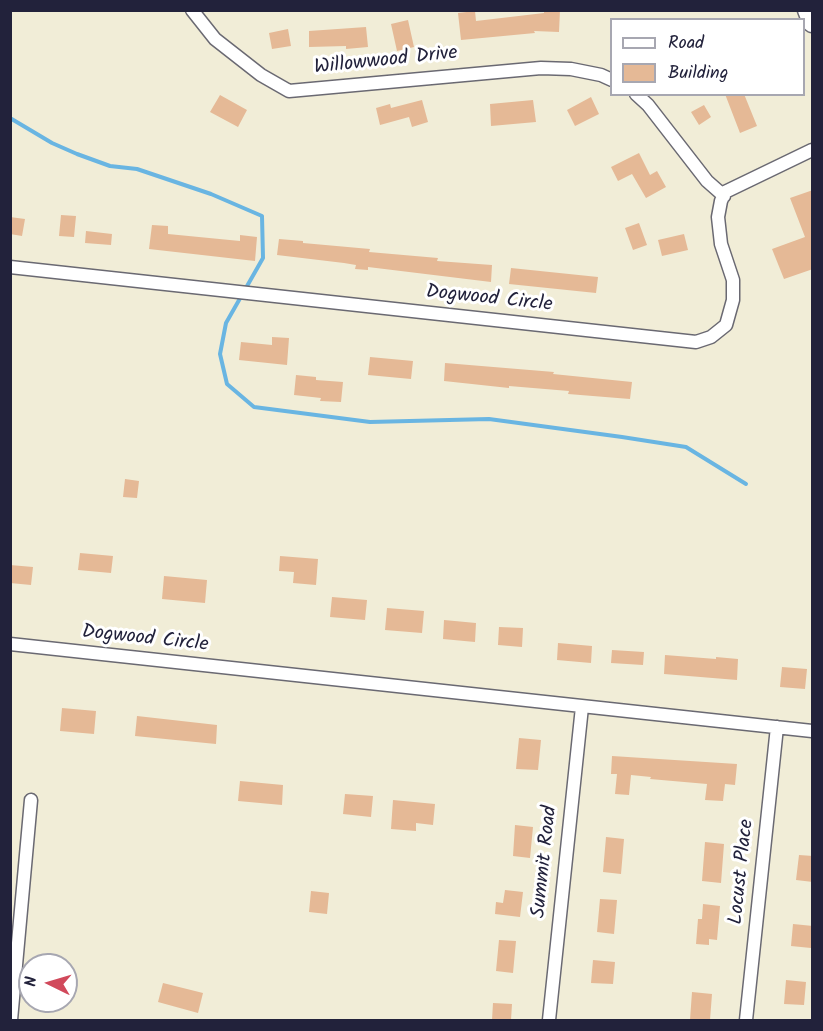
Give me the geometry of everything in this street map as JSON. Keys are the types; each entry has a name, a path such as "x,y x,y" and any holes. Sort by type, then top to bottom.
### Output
{"main road":[{"path":"807,10 813,23"}],"street":[{"name":"Willowwood Drive","path":"192,10 215,39 261,75 289,91 542,68 571,69 610,79"},
{"path":"638,96 648,105 707,181 724,196 725,192 813,150"},
{"name":"Dogwood Circle","path":"10,267 696,342 711,338 726,325 733,300 733,280 721,244 718,217 724,196"},
{"name":"Dogwood Circle","path":"10,644 813,731"},
{"name":"Summit Road","path":"549,1020 582,707"},
{"name":"Locust Place","path":"746,1020 777,727"},
{"path":"11,1020 31,800"}],"building":[{"path":"544,10 560,10 559,32 534,31 535,33 461,40 458,13 475,11 476,21 544,13"},
{"path":"408,20 414,47 397,51 391,24"},
{"path":"366,27 368,47 346,49 346,46 309,47 309,31"},
{"path":"288,29 291,46 272,49 269,33"},
{"path":"220,95 247,110 238,127 210,112"},
{"path":"726,96 745,96 757,126 740,133"},
{"path":"591,97 599,114 575,126 567,110"},
{"path":"422,100 428,122 412,127 409,117 380,125 376,108 390,104 391,108"},
{"path":"533,100 536,122 491,126 490,104"},
{"path":"704,105 711,117 699,125 691,112"},
{"path":"639,153 650,175 657,171 666,187 646,198 632,174 618,181 611,167"},
{"path":"813,190 813,269 784,279 772,249 805,237 790,198"},
{"path":"61,215 76,216 74,237 59,236"},
{"path":"10,217 25,219 22,236 10,234"},
{"path":"639,223 647,245 633,250 625,228"},
{"path":"152,225 168,226 168,234 240,241 240,235 257,237 255,261 149,249"},
{"path":"86,231 112,234 111,245 85,243"},
{"path":"684,234 688,250 662,256 658,240"},
{"path":"279,239 370,249 369,252 438,258 437,261 492,265 491,282 368,267 368,270 355,269 356,265 277,255"},
{"path":"511,268 598,277 596,293 509,284"},
{"path":"272,337 289,338 287,365 239,360 241,342 272,345"},
{"path":"370,357 413,361 411,379 368,375"},
{"path":"445,363 554,372 553,374 632,382 630,399 568,394 569,391 444,381"},
{"path":"296,375 316,377 316,380 343,382 341,402 320,401 321,398 294,395"},
{"path":"125,479 139,481 137,498 123,497"},
{"path":"80,553 113,556 111,573 78,570"},
{"path":"280,556 318,559 316,585 293,583 294,572 279,571"},
{"path":"10,565 33,567 31,585 10,583"},
{"path":"164,576 207,580 205,603 162,599"},
{"path":"332,597 367,600 365,620 330,617"},
{"path":"387,608 424,611 422,633 385,630"},
{"path":"444,620 476,623 475,642 443,639"},
{"path":"499,627 523,628 522,647 498,645"},
{"path":"558,643 592,646 591,663 557,660"},
{"path":"612,650 644,652 643,665 611,663"},
{"path":"665,655 738,659 737,680 664,674"},
{"path":"782,667 807,669 805,689 780,687"},
{"path":"62,708 96,711 94,734 60,731"},
{"path":"137,716 217,725 216,744 135,736"},
{"path":"519,738 541,740 538,770 516,769"},
{"path":"612,756 737,764 735,785 725,784 723,801 705,800 707,784 631,775 629,795 615,794 617,774 611,774"},
{"path":"240,781 283,785 282,805 238,801"},
{"path":"345,794 373,796 371,817 343,814"},
{"path":"393,800 435,804 433,825 416,823 416,831 391,829"},
{"path":"515,825 533,827 530,858 513,856"},
{"path":"606,837 624,839 621,874 603,872"},
{"path":"705,842 724,844 721,883 702,881"},
{"path":"799,855 813,856 813,882 796,880"},
{"path":"505,890 523,892 520,917 495,914 496,902 503,903"},
{"path":"311,891 329,893 327,914 309,912"},
{"path":"600,899 617,900 614,934 597,932"},
{"path":"703,904 720,906 717,940 709,939 709,945 696,944 698,919 702,919"},
{"path":"793,924 813,926 811,948 791,946"},
{"path":"499,940 516,941 513,973 496,971"},
{"path":"593,960 615,962 613,984 591,983"},
{"path":"786,980 806,982 804,1005 784,1004"},
{"path":"163,983 203,993 198,1013 158,1002"},
{"path":"692,992 712,994 710,1020 690,1020"},
{"path":"493,1003 512,1004 511,1020 492,1020"}],"waterway":[{"path":"10,118 52,143 77,154 110,166 137,169 211,194 262,216 263,258 226,323 220,354 227,384 254,407 370,422 489,419 686,447 746,484"}]}
